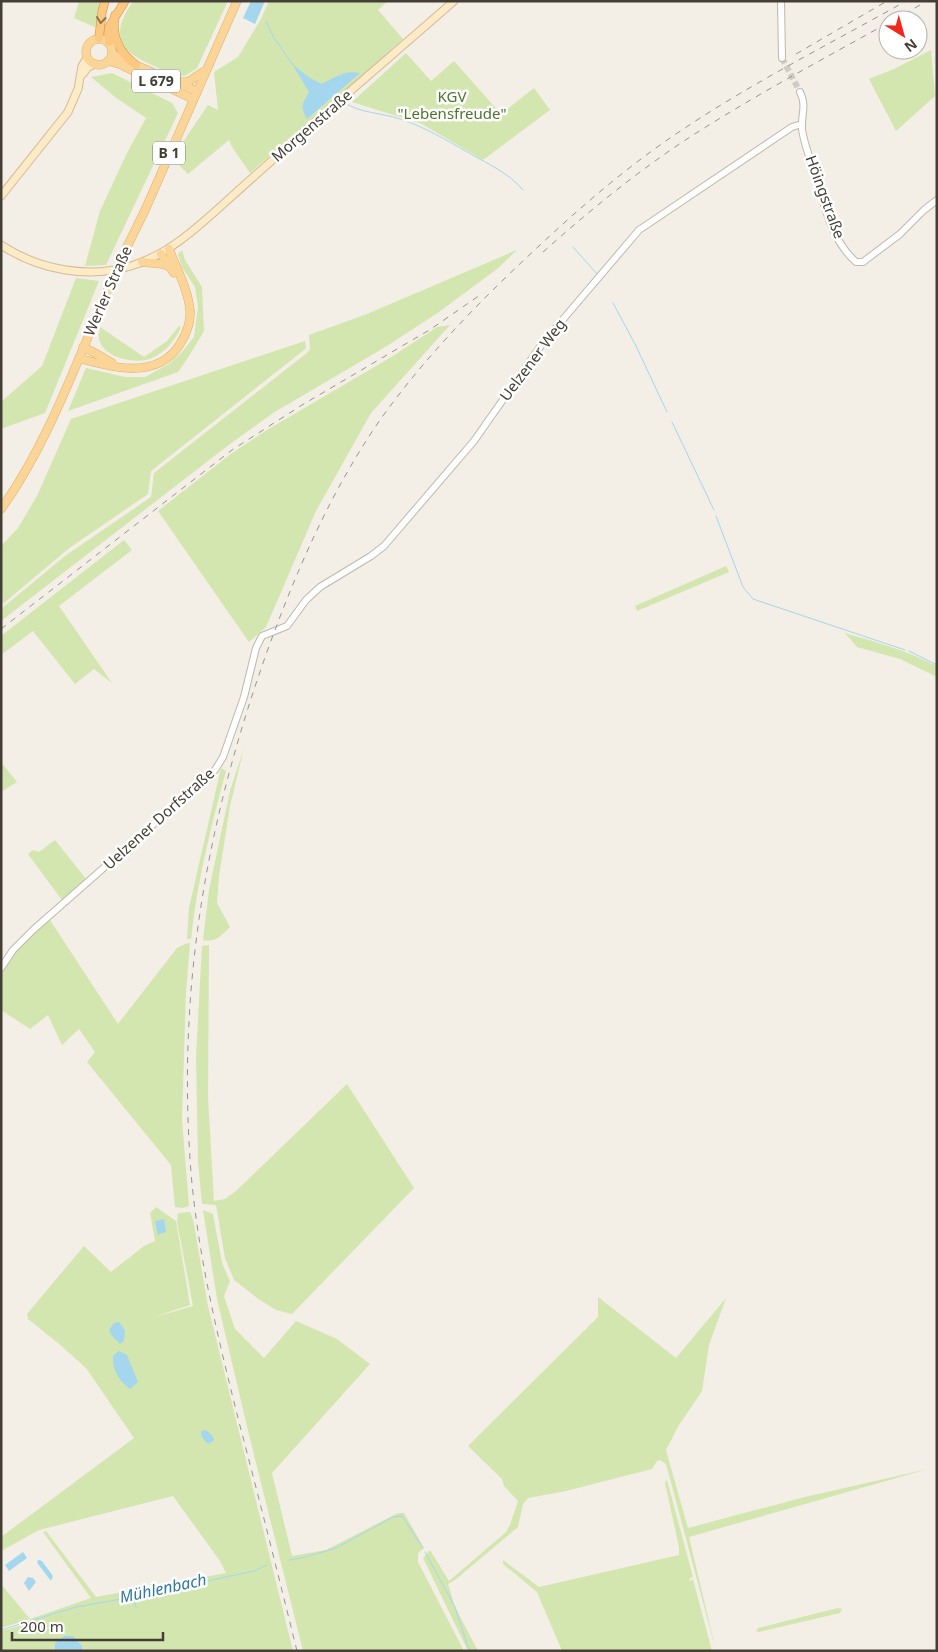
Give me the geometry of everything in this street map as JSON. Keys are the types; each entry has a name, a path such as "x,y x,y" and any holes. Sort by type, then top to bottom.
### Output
{"highway":[{"path":"100,38 105,1"},
{"path":"109,42 109,27 125,1"},
{"name":"L 679","path":"116,15 114,27 117,43 128,59 136,65"}],"main road":[{"name":"B 1","path":"206,69 237,1"},
{"name":"Morgenstraße","path":"1,245 35,262 71,271 111,270 142,262 165,251 214,212 454,1"},
{"path":"1,196 68,112 74,100 82,66 87,58 88,45 91,41 100,38 109,42 112,47 112,53 108,62 99,65 95,64 85,69 81,76"},
{"name":"L 679","path":"112,53 174,81 195,95"},
{"path":"87,58 95,64"},
{"name":"L 679","path":"108,62 119,64 195,95"},
{"path":"174,81 188,82 206,69"},
{"name":"Werler Straße","path":"1,509 19,483 45,434 206,69"},
{"path":"165,251 171,267 183,286"},
{"path":"79,358 138,369 164,361 179,347 186,331 190,311 183,286 165,251"},
{"path":"142,262 171,267"},
{"path":"83,347 116,366"}],"street":[{"path":"781,1 782,58"},
{"name":"Höingstraße","path":"800,92 805,106 802,124 807,150 834,232 853,260 859,263 863,262 900,234 937,200"},
{"name":"Uelzener Weg","path":"290,624 302,604 313,594 330,580 371,556 392,537 474,440 542,344 639,230 792,127 802,124"},
{"name":"Uelzener Dorfstraße","path":"1,968 14,950 33,930 215,770 222,757 244,696 258,642 264,634 290,624"}],"green space":[{"path":"79,1 100,1 97,28 74,18"},
{"path":"133,1 228,1 197,68 185,76 152,65 131,53 124,46 120,32 126,13"},
{"path":"269,1 388,1 378,10 403,39 250,173 229,140 188,174 176,162 183,142 208,105 218,110 214,72 238,57 261,19"},
{"path":"931,50 935,96 896,131 869,79 912,60 928,60 928,52"},
{"name":"KGV \"Lebensfreude\"","path":"406,53 431,81 454,61 501,114 534,88 550,110 483,160 422,124 352,102"},
{"path":"112,73 172,103 178,113 106,265 85,266 100,211 127,153 146,118 115,97 91,77"},
{"path":"182,250 185,260 202,287 204,331 178,372 68,411 86,368 125,377 145,377 169,364 194,337 198,307 195,287 182,267 178,254"},
{"path":"517,250 497,269 439,312 387,346 273,413 226,447 1,621 1,609 65,556 151,497 154,473 307,353 310,349 309,335 367,314"},
{"path":"76,278 99,281 45,413 1,429 1,402 42,366"},
{"path":"450,325 371,413 316,511 266,627 249,642 158,511 232,453 267,430 393,356 437,327"},
{"path":"179,326 181,328 172,342 157,356 138,361 113,355 102,346 99,337 100,327 144,357 167,341"},
{"path":"305,341 306,348 304,350 151,471 148,494 68,549 4,603 1,600 1,546 18,528 37,496 71,419"},
{"path":"124,540 132,550 59,606 112,683 94,669 75,684 33,631 1,655 1,636"},
{"path":"726,566 729,572 637,611 635,606"},
{"path":"845,633 892,647 937,666 937,677 900,659 857,647"},
{"path":"244,748 230,806 219,876 217,903 230,927 215,939 207,941 203,940 209,890 230,791"},
{"path":"1,762 17,782 1,792"},
{"path":"221,768 226,771 205,854 191,939 187,939 189,908"},
{"path":"55,840 87,880 62,900 28,854 33,850 39,852"},
{"path":"48,917 118,1024 177,948 190,943 186,992 182,1119 189,1206 183,1208 175,1207 171,1165 87,1062 95,1052 79,1029 62,1045 48,1015 30,1029 1,1010 1,968 13,950"},
{"path":"209,945 208,1097 214,1201 225,1199 236,1191 347,1084 414,1188 292,1314 276,1310 234,1280 225,1258 216,1205 202,1204 198,1161 196,1057 202,946"},
{"path":"156,1207 176,1221 190,1305 151,1318 193,1306 177,1222 178,1213 190,1212 193,1219 208,1306 293,1651 83,1651 82,1646 73,1636 65,1636 55,1643 55,1651 1,1651 1,1631 30,1623 30,1619 91,1598 43,1532 46,1531 96,1597 226,1573 220,1561 173,1496 39,1530 1,1551 1,1537 134,1438 86,1368 28,1319 27,1314 84,1246 111,1272 144,1246 155,1241 150,1213"},
{"path":"203,1210 213,1214 222,1263 230,1281 224,1296 235,1329 264,1358 296,1321 337,1339 370,1364 272,1473 292,1556 326,1550 398,1513 404,1513 424,1548 418,1553 418,1562 464,1651 303,1651 217,1299"},
{"path":"598,1297 676,1358 726,1298 709,1345 702,1391 679,1425 666,1450 688,1528 805,1497 928,1469 689,1537 716,1651 666,1464 660,1460 657,1461 652,1469 566,1491 528,1498 523,1504 518,1527 448,1584 455,1607 478,1651 468,1651 423,1558 430,1550 449,1581 506,1532 518,1501 504,1486 502,1479 468,1446 598,1317"},
{"path":"667,1480 693,1577 689,1579 690,1581 693,1579 712,1651 562,1651 537,1592 503,1564 503,1560 539,1587 679,1555 679,1547 665,1483"},
{"path":"1,1584 30,1619 1,1628"},
{"path":"838,1608 842,1609 840,1613 759,1632 756,1631 758,1628"}],"water":[{"path":"251,1 265,1 255,24 243,18"},
{"path":"292,64 310,78 322,84 345,73 360,73 307,119 303,111 303,105 309,92"},
{"path":"164,1219 166,1232 158,1236 155,1221"},
{"path":"119,1322 125,1330 124,1341 120,1344 109,1330 114,1323"},
{"path":"119,1351 127,1355 138,1382 130,1389 120,1379 115,1370 113,1356"},
{"path":"203,1430 214,1439 208,1444 202,1435 201,1432"},
{"path":"23,1552 27,1558 9,1571 5,1565"},
{"path":"37,1561 42,1561 53,1576 51,1581 38,1564"},
{"path":"28,1577 33,1578 36,1582 29,1591 24,1583"},
{"path":"64,1636 73,1636 82,1646 83,1651 55,1651 55,1643"}],"waterway":[{"path":"266,21 274,38 293,65"},
{"path":"345,103 364,111 400,119 427,130 498,169 523,190"},
{"path":"573,247 597,274"},
{"path":"613,303 636,346 667,412"},
{"path":"672,422 714,510"},
{"path":"716,516 743,587 753,599 905,650"},
{"path":"909,651 937,665"},
{"path":"289,1560 336,1548 393,1517 402,1516 423,1548"},
{"path":"425,1552 455,1607 471,1651"},
{"name":"Mühlenbach","path":"1,1630 76,1607 254,1571 267,1565"},
{"path":"133,1597 136,1607"}],"tunnel":[{"path":"782,58 800,92"}],"railway":[{"path":"796,54 887,1"},
{"path":"297,1651 222,1353 207,1283 191,1177 187,1077 189,1014 203,891 230,770 268,649 316,531 362,447 413,377 485,297 588,202 660,145 729,100 906,1"},
{"path":"911,10 927,1"},
{"path":"543,252 614,192 690,137 763,93 878,29"},
{"path":"1,629 232,450 302,405 431,329 480,295"}]}
